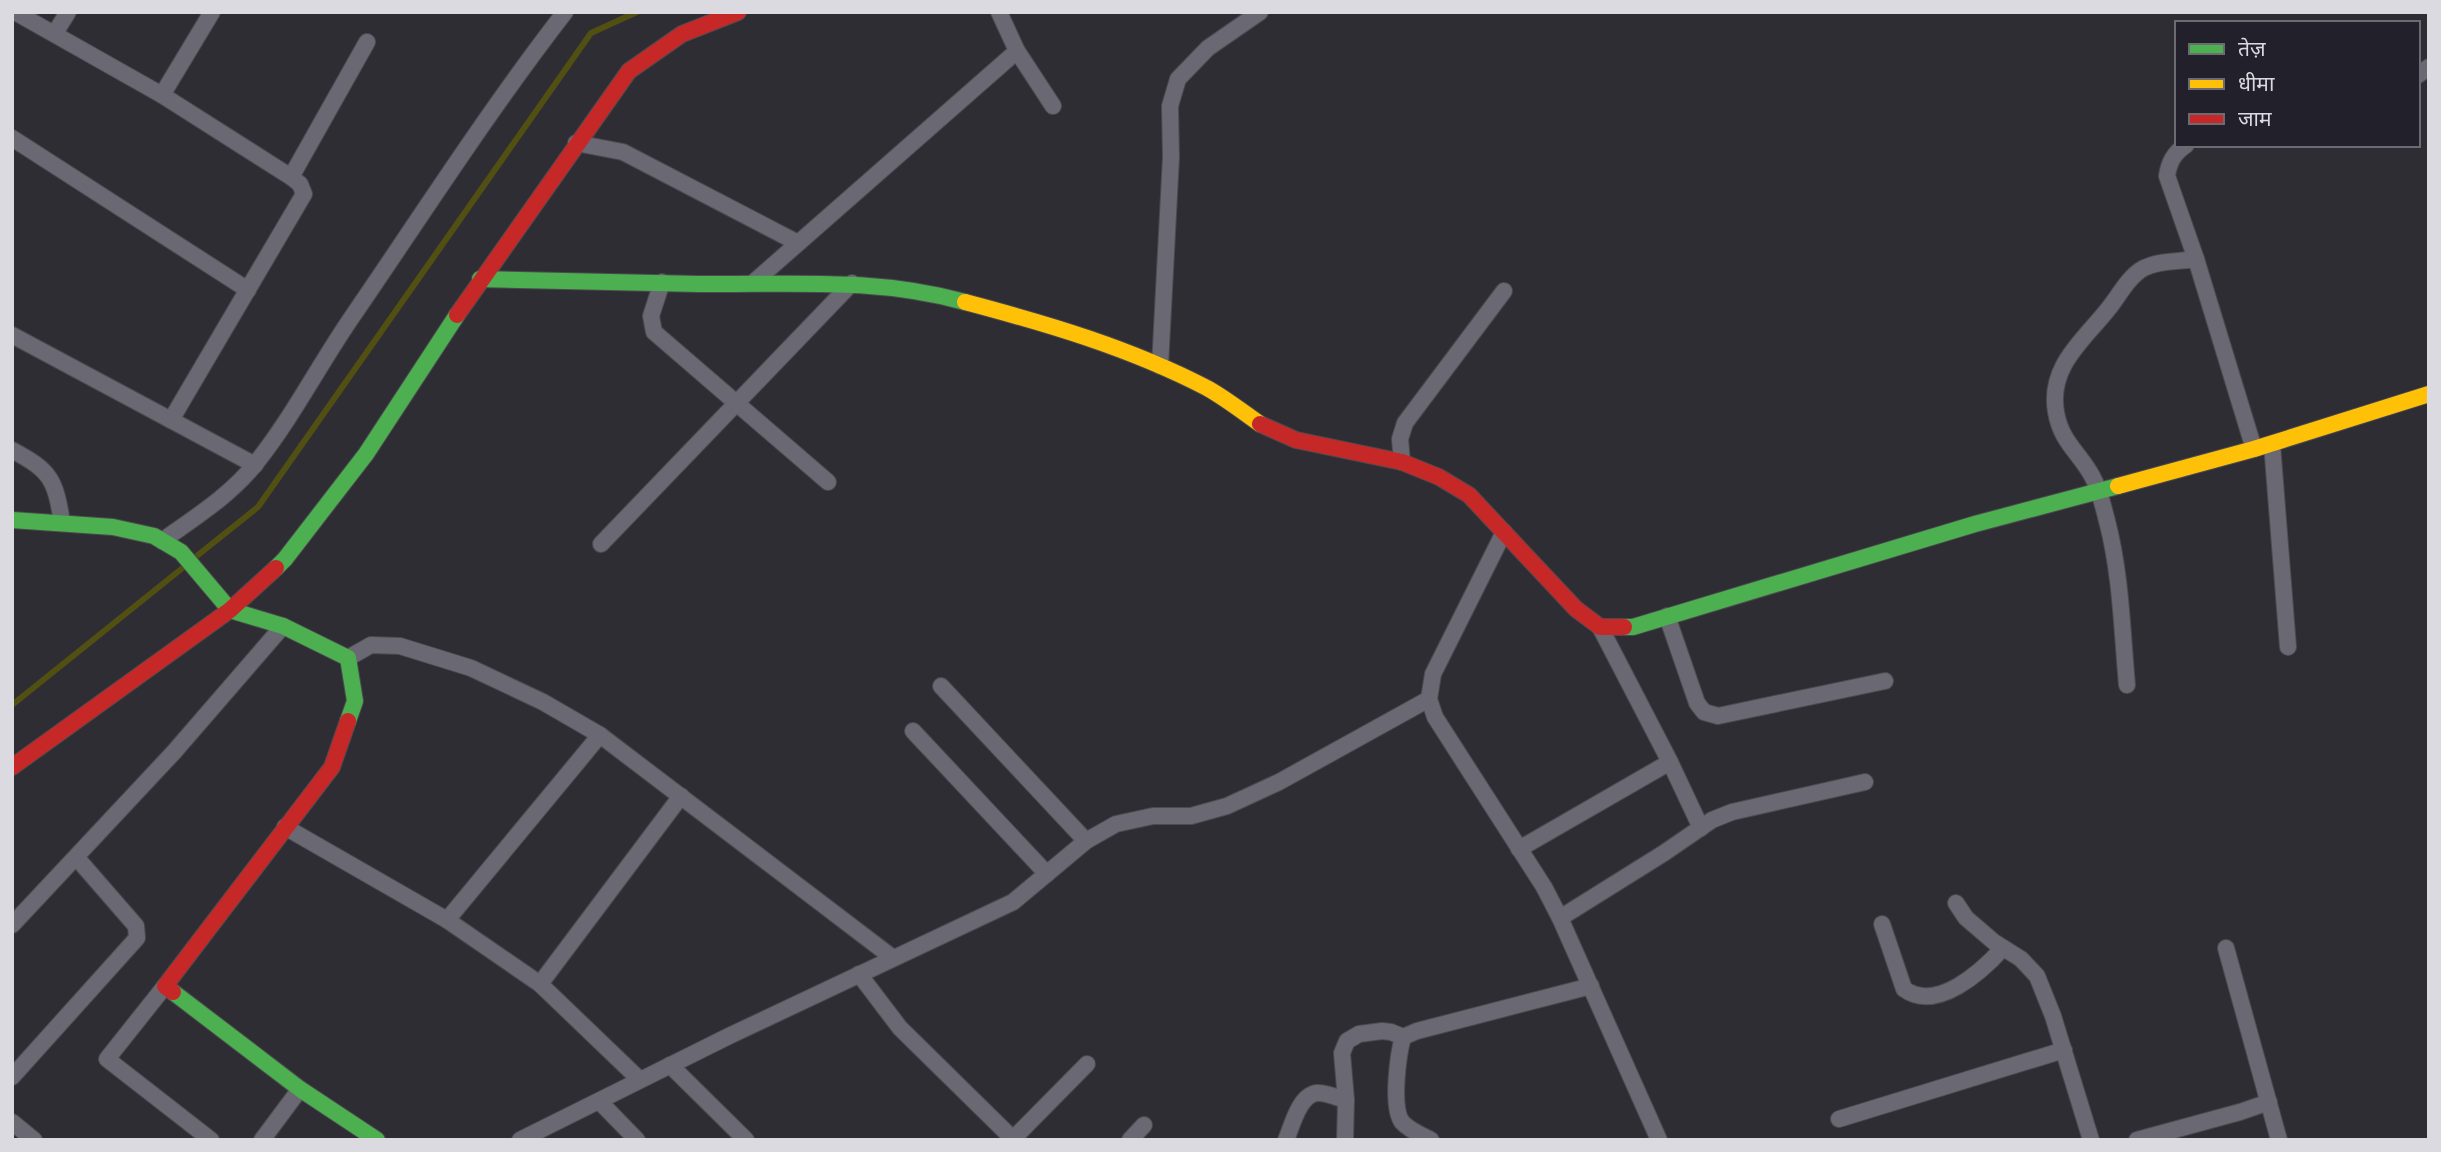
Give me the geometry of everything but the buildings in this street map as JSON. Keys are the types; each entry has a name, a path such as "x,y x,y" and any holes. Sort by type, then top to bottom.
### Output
{"street":[{"path":"15,12 162,95 291,177 300,184 304,194 171,420"},
{"path":"55,33 68,12"},
{"path":"162,95 212,12"},
{"path":"162,541 218,500 255,465 529,58 565,12"},
{"path":"12,767 285,559 366,454 480,278 629,71 682,34 738,12"},
{"path":"999,12 1017,51 1053,106"},
{"path":"1160,366 1171,157 1170,106 1175,88 1178,79 1208,48 1260,12"},
{"path":"291,177 367,42"},
{"path":"754,282 1017,51"},
{"path":"12,138 248,290"},
{"path":"576,143 623,152 798,243"},
{"path":"2182,147 2169,161 2167,176 2196,259 2254,449"},
{"path":"2127,685 2108,524 2092,476 2062,433 2056,411 2055,385 2075,345 2135,274 2158,263 2196,259"},
{"path":"480,278 852,283 932,293 1079,334 1127,351 1209,389 1262,426 1296,440 1402,462 1439,477 1469,495 1576,609 1600,627 1701,828"},
{"path":"662,282 651,316 654,332 828,482"},
{"path":"601,544 852,283"},
{"path":"1402,462 1400,439 1405,423 1504,291"},
{"path":"12,335 255,465"},
{"path":"1600,627 1633,627 1975,524 2272,444 2429,394"},
{"path":"2272,444 2288,647"},
{"path":"12,450 47,472 58,494 62,522"},
{"path":"12,520 113,527 154,536 181,552 226,606 283,626 348,658"},
{"path":"1504,532 1433,674 1429,699 1435,717 1563,923 1659,1140"},
{"path":"1667,616 1697,703 1704,712 1718,716 1885,681"},
{"path":"12,925 174,752 283,626"},
{"path":"348,658 371,645 400,646 471,668 543,702 600,735 893,958"},
{"path":"211,1140 107,1059 332,767 355,701 348,658"},
{"path":"941,687 1086,841"},
{"path":"520,1140 670,1065 1013,902 1086,841 1115,824 1153,816 1191,816 1227,806 1279,782 1429,699"},
{"path":"913,731 1046,874"},
{"path":"447,920 600,735"},
{"path":"1519,849 1670,762"},
{"path":"1563,923 1701,828 1732,812 1865,782"},
{"path":"540,984 681,796"},
{"path":"285,827 447,920 540,984 640,1080"},
{"path":"12,1077 136,938 136,926 76,857"},
{"path":"1956,902 1966,918 2021,959 2036,976 2053,1016 2091,1140"},
{"path":"1882,924 1904,989 1912,995 1922,997 1940,994 1968,981 2003,947"},
{"path":"2226,948 2279,1140"},
{"path":"859,974 900,1028 1014,1140 1087,1064"},
{"path":"165,986 300,1089 377,1140"},
{"path":"1345,1140 1346,1100 1342,1053 1347,1041 1359,1034 1382,1031 1391,1031 1403,1037 1417,1031 1591,986"},
{"path":"1403,1037 1398,1069 1398,1112 1402,1122 1413,1135 1431,1140"},
{"path":"1839,1119 2064,1050"},
{"path":"670,1065 746,1140"},
{"path":"262,1140 300,1089"},
{"path":"1286,1140 1302,1103 1309,1096 1318,1092 1346,1100"},
{"path":"599,1101 637,1140"},
{"path":"2137,1140 2269,1102"},
{"path":"12,1122 34,1140"},
{"path":"1130,1140 1144,1125"}],"waterway":[{"path":"193,559 258,507 591,33 637,12"},
{"path":"12,705 185,566"}],"traffic: fast":[{"path":"480,279 832,284 898,289 965,302"},
{"path":"276,568 366,454 457,315"},
{"path":"1624,627 1633,627 1975,524 2118,486"},
{"path":"12,520 113,527 154,536 181,552 230,610 283,626 348,658 355,701 348,721"},
{"path":"173,992 300,1089 377,1140"}],"traffic: slow":[{"path":"965,302 1058,328 1148,361 1207,388 1260,424"},
{"path":"2118,486 2254,449 2429,394"}],"traffic: jam":[{"path":"457,315 629,71 682,34 738,12"},
{"path":"1260,424 1296,440 1402,462 1439,477 1469,495 1576,609 1600,627 1624,627"},
{"path":"12,767 230,610 276,568"},
{"path":"173,992 165,986 332,767 348,721"}]}
